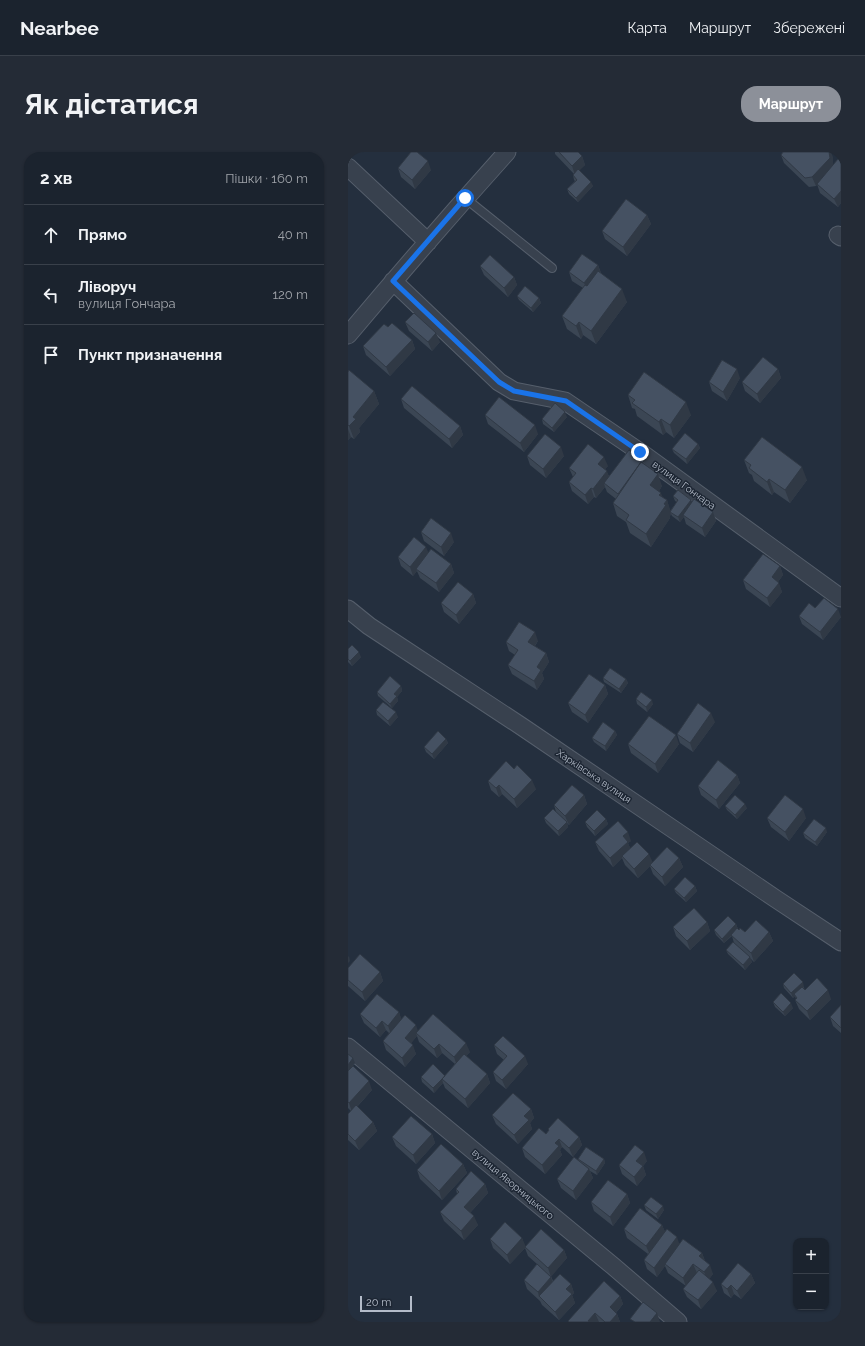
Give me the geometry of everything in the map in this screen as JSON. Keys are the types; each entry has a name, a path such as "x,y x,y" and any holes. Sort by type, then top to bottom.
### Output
{"street":[{"path":"348,336 393,281 507,152"},
{"path":"348,167 428,242"},
{"name":"вулиця Гончара","path":"393,281 499,382 514,391 566,401 841,598"},
{"name":"Харківська вулиця","path":"348,609 369,626 521,726 841,942"},
{"name":"вулиця Яворницького","path":"348,1047 607,1261 678,1322"}],"lane":[{"path":"465,198 552,268"}],"building":[{"path":"411,152 417,152 428,161 412,180 398,168"},
{"path":"559,152 578,152 582,156 572,166"},
{"path":"783,152 829,152 830,158 812,177 805,178 781,155"},
{"path":"838,159 841,162 841,191 834,199 817,184"},
{"path":"578,169 591,182 576,198 567,189 577,180 573,175"},
{"path":"626,199 647,215 623,247 602,231"},
{"path":"582,254 598,265 584,283 569,272"},
{"path":"490,255 514,277 504,288 480,266"},
{"path":"598,271 622,289 591,331 579,322 576,326 562,316 585,285 587,286"},
{"path":"525,286 539,298 531,308 517,296"},
{"path":"414,313 436,333 428,342 405,322"},
{"path":"392,323 412,340 386,367 363,346 384,324 388,327"},
{"path":"763,357 778,369 757,394 742,382"},
{"path":"722,360 737,369 723,392 709,382"},
{"path":"349,370 374,391 353,417 356,419 349,426 348,372"},
{"path":"644,372 686,402 670,425 661,419 659,422 632,403 635,400 628,395"},
{"path":"412,386 460,426 449,439 401,399"},
{"path":"499,397 535,425 520,443 485,415"},
{"path":"555,403 565,412 552,428 542,419"},
{"path":"685,433 698,444 686,459 672,449"},
{"path":"545,434 561,447 543,469 527,456"},
{"path":"762,437 802,467 785,490 769,479 767,482 749,468 751,465 744,460"},
{"path":"588,444 604,457 598,464 607,471 593,489 591,488 585,495 569,482 576,473 569,468"},
{"path":"629,450 644,461 642,463 641,462 618,494 604,483"},
{"path":"641,462 658,474 650,485 661,493 659,495 667,500 664,504 666,505 646,534 626,520 629,515 613,503"},
{"path":"678,490 691,500 678,517 670,512 678,500 673,496"},
{"path":"694,499 713,512 702,528 683,515"},
{"path":"431,518 451,533 441,547 421,532"},
{"path":"414,537 426,547 410,567 398,557"},
{"path":"431,549 451,564 436,583 416,569"},
{"path":"763,554 780,566 772,577 779,583 767,598 743,580"},
{"path":"458,582 473,594 456,615 441,603"},
{"path":"824,598 838,609 820,632 799,616 809,603 815,608"},
{"path":"519,622 535,632 528,642 546,653 537,667 541,670 534,681 508,665 518,650 506,642"},
{"path":"352,645 359,652 350,661 348,659 348,649"},
{"path":"610,668 626,679 619,689 603,678"},
{"path":"589,674 605,685 585,715 568,703"},
{"path":"390,676 401,686 394,694 397,696 390,704 377,692"},
{"path":"641,692 652,700 646,707 636,699"},
{"path":"383,702 396,712 388,721 376,710"},
{"path":"698,703 711,713 690,743 677,734"},
{"path":"649,716 676,735 655,764 628,744"},
{"path":"603,722 615,731 605,746 592,738"},
{"path":"438,731 446,739 432,754 424,747"},
{"path":"718,760 737,775 716,800 698,786"},
{"path":"506,761 514,769 517,765 532,780 514,799 499,785 496,788 488,781"},
{"path":"572,785 584,795 565,816 554,805"},
{"path":"735,795 745,804 735,815 725,806"},
{"path":"785,795 803,809 785,832 767,818"},
{"path":"553,809 567,822 558,831 544,818"},
{"path":"597,810 606,819 594,831 585,822"},
{"path":"814,819 826,828 815,842 803,833"},
{"path":"618,821 628,832 623,836 628,842 610,858 595,842"},
{"path":"637,842 649,854 634,869 622,856"},
{"path":"667,847 679,858 662,877 650,865"},
{"path":"685,877 695,886 684,898 674,889"},
{"path":"694,908 707,922 687,941 673,927"},
{"path":"728,916 736,924 722,939 714,930"},
{"path":"756,920 769,932 751,953 731,935 737,928 739,930 740,928 745,932"},
{"path":"733,942 750,957 743,965 726,950"},
{"path":"360,954 380,972 362,992 348,980 348,968"},
{"path":"794,973 803,982 791,993 783,984"},
{"path":"817,978 828,990 807,1011 795,1000 797,998 794,994 802,987 805,990"},
{"path":"781,993 791,1003 783,1012 773,1002"},
{"path":"377,994 399,1012 388,1026 382,1021 376,1028 360,1014"},
{"path":"841,1005 841,1028 830,1017"},
{"path":"433,1014 466,1043 454,1057 439,1044 434,1049 416,1033"},
{"path":"405,1015 416,1025 405,1038 413,1045 402,1058 383,1041"},
{"path":"503,1036 525,1056 502,1080 493,1072 507,1056 494,1045"},
{"path":"348,1054 353,1058 348,1065"},
{"path":"464,1054 487,1074 465,1099 442,1079"},
{"path":"433,1064 445,1076 433,1088 421,1077"},
{"path":"353,1066 369,1081 349,1103 348,1071"},
{"path":"513,1093 531,1109 524,1116 529,1120 514,1135 492,1115"},
{"path":"356,1105 373,1122 355,1141 348,1134 348,1114"},
{"path":"411,1116 432,1134 413,1155 392,1137"},
{"path":"558,1118 579,1137 569,1148 559,1139 555,1143 559,1146 542,1165 522,1148 539,1128 546,1134 549,1130 548,1129"},
{"path":"441,1144 463,1164 439,1191 417,1170"},
{"path":"635,1145 644,1152 636,1161 643,1166 634,1177 619,1165"},
{"path":"586,1147 604,1159 596,1171 578,1159"},
{"path":"574,1157 589,1169 573,1191 557,1179"},
{"path":"471,1171 485,1184 464,1207 474,1216 461,1231 440,1212 459,1192 456,1189"},
{"path":"608,1180 627,1194 610,1217 591,1202"},
{"path":"651,1197 663,1206 656,1214 644,1205"},
{"path":"640,1208 662,1225 646,1246 624,1229"},
{"path":"505,1222 522,1238 507,1255 490,1239"},
{"path":"541,1229 564,1250 548,1268 525,1247"},
{"path":"667,1229 677,1237 654,1268 644,1260"},
{"path":"683,1239 702,1253 699,1256 710,1265 704,1272 693,1264 683,1278 665,1264"},
{"path":"738,1263 751,1274 737,1291 731,1285 727,1289 721,1284"},
{"path":"537,1264 551,1277 538,1292 524,1280"},
{"path":"699,1270 713,1282 698,1300 683,1289"},
{"path":"560,1274 571,1284 566,1289 572,1294 555,1312 539,1296"},
{"path":"604,1281 620,1296 610,1307 617,1314 610,1322 605,1322 595,1313 588,1321 590,1322 569,1322 568,1321"},
{"path":"643,1302 657,1313 650,1322 635,1322 630,1319"}],"route":[{"path":"465,198 393,281 499,382 514,391 566,401 640,452"}]}
